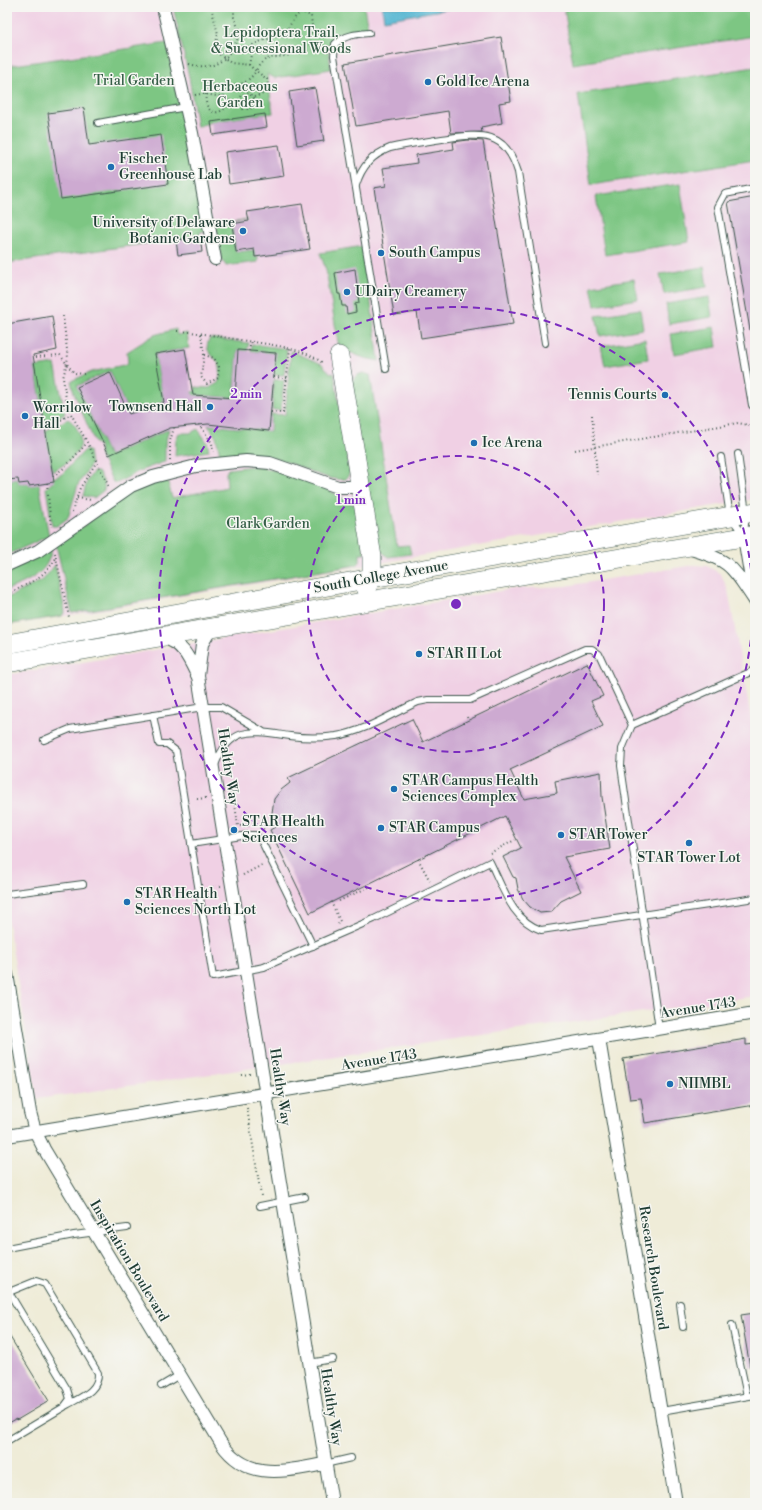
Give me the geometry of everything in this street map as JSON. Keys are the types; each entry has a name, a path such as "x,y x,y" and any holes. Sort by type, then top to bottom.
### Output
{"main road":[{"path":"333,361 361,487 372,557 372,578 358,603"},
{"name":"South College Avenue","path":"7,644 372,578 744,514"},
{"name":"South College Avenue","path":"7,663 750,536"}],"street":[{"path":"163,7 185,103 215,259"},
{"path":"7,565 38,551 131,486 153,477 196,466 246,461 270,464 338,487 361,487"},
{"path":"750,536 755,602"},
{"path":"684,547 710,554 728,563 755,602"},
{"name":"Healthy Way","path":"212,627 202,644 198,676 332,1503"},
{"name":"Healthy Way","path":"157,637 168,639 179,645 190,660 198,676"},
{"name":"Inspiration Boulevard","path":"7,974 30,1112 35,1131 94,1232 221,1442 236,1461 257,1470 270,1472 325,1464"},
{"name":"Avenue 1743","path":"7,1136 755,1013"},
{"name":"Research Boulevard","path":"599,1039 676,1503"}],"lane":[{"path":"369,33 347,36 335,44 335,50 386,369"},
{"path":"98,123 185,103"},
{"path":"356,185 364,167 371,158 390,148 474,135 490,137 502,143 510,151 518,172 545,343"},
{"path":"752,405 718,207 724,194 755,188"},
{"path":"738,454 744,514 750,536"},
{"path":"720,457 744,514 750,536"},
{"path":"213,771 219,754 231,740 250,732 262,731 311,738 335,736 358,731 418,702 428,700 462,702 485,695 585,649 592,649 599,654 632,725"},
{"path":"659,1029 644,915 621,766 622,749 632,725 755,670"},
{"path":"44,740 70,729 203,707 221,707 262,731"},
{"path":"153,715 159,744 167,744 176,751 213,977 246,972 264,967 385,914 490,862 516,913 525,922 541,930 755,898"},
{"path":"191,844 224,838 255,835 262,840 313,946"},
{"path":"7,894 83,884"},
{"path":"260,1206 306,1198"},
{"path":"7,1248 94,1232 127,1228"},
{"path":"7,1441 64,1407 94,1388 98,1381 98,1373 45,1284 36,1281 8,1291 67,1389 70,1399 64,1407"},
{"path":"680,1304 683,1327"},
{"path":"732,1325 747,1396"},
{"path":"309,1363 333,1359"},
{"path":"162,1386 181,1374"},
{"path":"661,1411 755,1395"},
{"path":"325,1464 351,1458"}],"path":[{"path":"211,7 218,34 216,50 230,63 249,66 267,79 268,92 254,97"},
{"path":"189,64 205,68 214,65 231,51 240,33 233,7"},
{"path":"185,103 210,90 243,83 252,77 260,63 268,59 290,55 310,44 312,26 311,16 302,12 299,7"},
{"path":"249,66 253,45 283,33 295,16 302,12"},
{"path":"224,96 225,88"},
{"path":"206,92 216,97 224,96 231,101 238,101"},
{"path":"206,92 206,104 209,110 214,113 224,108 231,101"},
{"path":"238,101 243,94 249,93 254,97"},
{"path":"238,101 243,109 250,109 253,107 254,97"},
{"path":"62,316 68,358 63,378 66,399 71,414 112,492"},
{"path":"176,331 201,333 290,348 311,356 333,361"},
{"path":"201,333 204,355 202,377 207,384 218,378 218,367 214,358 204,355"},
{"path":"249,351 251,341"},
{"path":"271,412 283,413 290,348"},
{"path":"36,357 60,355 74,373 84,374"},
{"path":"274,377 287,378"},
{"path":"47,428 71,414"},
{"path":"592,415 598,475"},
{"path":"575,450 738,423 749,425 755,424"},
{"path":"170,463 170,441 174,428"},
{"path":"53,476 64,468 87,443"},
{"path":"72,513 80,488 96,463"},
{"path":"47,483 52,540 70,617"},
{"path":"7,594 40,577 50,568 56,558"},
{"path":"487,854 515,840"},
{"path":"418,859 430,881"},
{"path":"212,887 231,882 272,860"},
{"path":"339,901 371,886"},
{"path":"331,902 340,921"},
{"path":"271,1073 276,1072 279,1081"},
{"path":"241,1075 251,1074"},
{"path":"282,1102 284,1110"},
{"path":"246,1107 262,1198"}],"shaded area":[{"name":"South Campus","path":"7,7 755,7 755,499 7,626"},
{"name":"STAR Campus","path":"694,565 707,566 721,574 728,590 755,740 755,996 37,1099 7,916 7,675 512,589 566,586"}],"green space":[{"name":"Lepidoptera Trail, & Successional Woods","path":"173,7 364,7 368,29 341,33 332,38 328,47 331,69 275,78 267,74 273,113 211,122 197,127 189,77"},
{"path":"564,7 755,7 755,36 573,64"},
{"name":"Trial Garden","path":"167,43 205,231 200,232 200,236 7,263 7,66"},
{"path":"755,67 755,160 591,185 578,94"},
{"path":"680,184 689,242 605,255 596,196"},
{"path":"248,219 231,223 236,252 254,250 255,257 258,257 258,262 226,266 221,258 216,225"},
{"path":"363,246 379,361 364,358 339,348 326,270 320,253"},
{"path":"704,267 707,287 664,294 660,274"},
{"path":"634,279 638,299 595,306 591,286"},
{"path":"709,297 712,317 669,324 666,304"},
{"path":"640,309 643,329 600,336 596,316"},
{"path":"714,327 717,347 674,354 671,334"},
{"path":"176,329 177,335 187,333 189,348 155,354 164,402 129,414 110,371 77,386 109,456 169,429 165,444 164,462 139,471 117,483 113,482 100,456 99,445 95,443 74,393 71,381 92,372 128,364 127,352 154,335"},
{"path":"210,338 249,343 247,351 238,350 234,398 193,395 192,392 196,391 195,387 209,388 218,383 220,367 208,349 207,344"},
{"path":"645,339 648,359 605,366 601,346"},
{"path":"252,344 287,349 284,375 274,375 275,353 251,351"},
{"path":"291,351 322,364 331,374 334,373 350,473 346,479 330,478 273,458 221,458 216,437 208,425 270,431 271,414 285,415"},
{"path":"55,364 65,414 45,425 35,367"},
{"path":"363,373 370,375 397,546 409,545 411,554 388,557 381,551 376,552 350,387 355,378"},
{"path":"274,380 284,380 281,410 272,410"},
{"path":"68,419 79,432 81,441 79,449 71,459 59,468 52,471 45,431"},
{"path":"198,429 207,442 209,451 175,456 176,439 179,433 190,433"},
{"path":"85,450 89,451 91,464 78,485 68,518 57,526 52,526 46,488 53,482 53,478 62,474"},
{"name":"Clark Garden","path":"254,466 282,472 307,480 331,491 356,506 365,554 360,554 360,562 357,565 72,613 56,545 132,491 163,480 168,482 172,498 227,487 226,473 228,469"},
{"path":"93,472 98,472 104,485 104,490 94,498 83,496 87,481"},
{"path":"18,479 19,484 28,483 29,486 39,484 49,536 7,555 7,481"},
{"path":"52,546 50,556 43,570 31,579 7,590 7,570"},
{"path":"55,565 65,611 62,616 7,625 7,598 43,580"}],"water":[{"path":"382,7 459,7 384,20"}],"building":[{"name":"Gold Ice Arena","path":"501,37 511,101 499,103 502,123 481,127 482,132 451,133 448,111 356,126 345,63"},
{"path":"315,88 324,141 297,145 289,92"},
{"name":"Fischer Greenhouse Lab","path":"84,108 89,145 161,135 168,184 61,199 48,113"},
{"path":"265,114 267,127 213,135 211,122"},
{"path":"468,140 483,141 513,324 421,338 417,312 394,315 374,188 386,186 383,168 417,163 416,155 454,149 453,142"},
{"path":"279,145 284,176 229,184 225,152"},
{"path":"755,197 755,329 750,330 728,202"},
{"name":"University of Delaware Botanic Gardens","path":"302,204 310,249 255,257 254,249 236,252 232,224 249,221 247,212"},
{"path":"200,237 202,252 178,255 176,240"},
{"name":"UDairy Creamery","path":"355,269 359,303 355,304 356,312 347,314 346,306 342,306 340,294 338,294 335,273"},
{"name":"Worrilow Hall","path":"52,316 57,350 33,355 54,482 29,486 28,483 19,484 18,479 7,480 7,324"},
{"name":"Townsend Hall","path":"185,349 193,395 235,398 238,350 276,353 269,431 208,424 170,428 109,455 77,387 110,372 129,414 164,402 155,354"},
{"name":"STAR Campus Health Sciences Complex","path":"587,663 603,696 591,701 603,726 510,770 524,799 557,793 555,781 601,772 602,797 610,849 564,857 581,891 561,901 551,912 540,913 530,907 523,899 518,889 516,878 513,877 503,857 521,848 505,816 310,913 270,830 275,827 272,813 274,799 281,790 290,783 288,778 412,719 423,742"},
{"path":"746,1039 746,1045 755,1044 755,1105 645,1123 641,1098 630,1099 623,1059"},
{"path":"755,1313 755,1367 750,1367 741,1315"},
{"path":"7,1332 49,1401 17,1420 16,1419 7,1424"}],"place":[{"name":"Gold Ice Arena","path":"428,82"},
{"name":"Fischer Greenhouse Lab","path":"111,167"},
{"name":"University of Delaware Botanic Gardens","path":"243,231"},
{"name":"South Campus","path":"381,253"},
{"name":"UDairy Creamery","path":"347,292"},
{"name":"Tennis Courts","path":"665,395"},
{"name":"Townsend Hall","path":"210,407"},
{"name":"Worrilow Hall","path":"25,416"},
{"name":"Ice Arena","path":"474,443"},
{"name":"STAR II Lot","path":"419,654"},
{"name":"STAR Campus Health Sciences Complex","path":"394,789"},
{"name":"STAR Campus","path":"381,828"},
{"name":"STAR Health Sciences","path":"234,830"},
{"name":"STAR Tower","path":"561,835"},
{"name":"STAR Tower Lot","path":"689,843"},
{"name":"STAR Health Sciences North Lot","path":"127,902"},
{"name":"NIIMBL","path":"670,1084"}],"park label":[{"name":"Herbaceous Garden","path":"240,96"}]}
